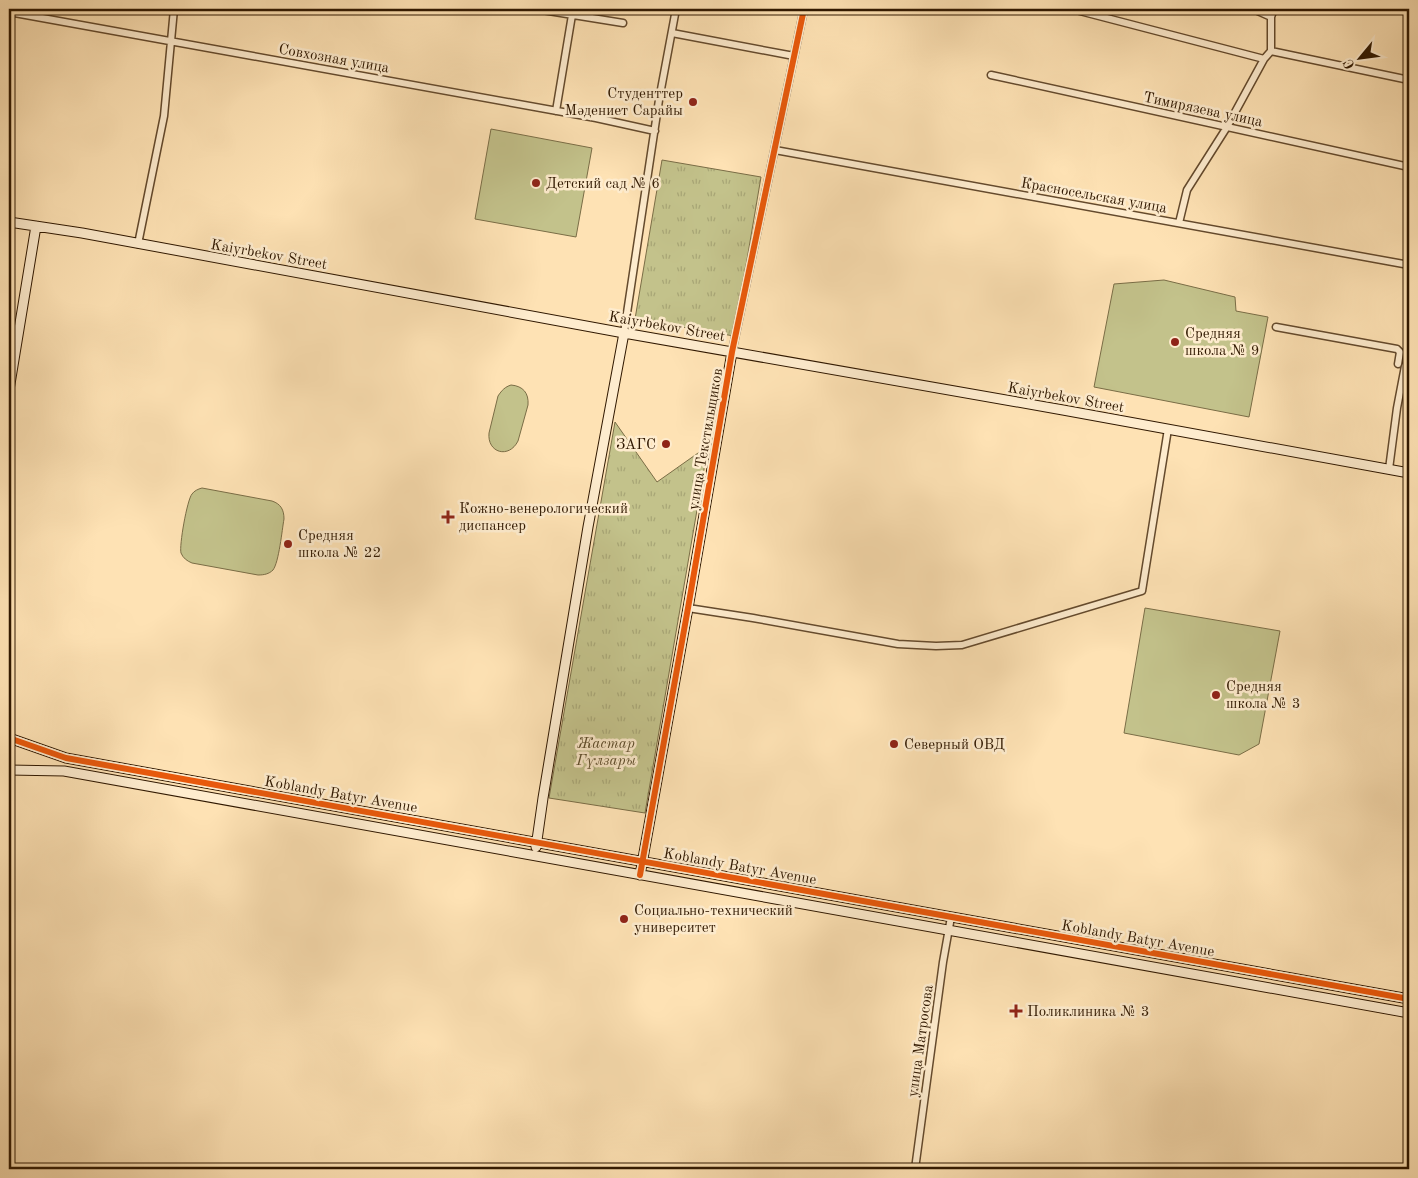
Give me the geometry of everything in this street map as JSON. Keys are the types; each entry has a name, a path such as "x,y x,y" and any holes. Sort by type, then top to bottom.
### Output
{"street":[{"path":"138,244 164,116 174,9"},
{"path":"536,9 623,23"},
{"path":"536,856 543,798 588,527 624,332 676,9"},
{"name":"улица Текстильщиков","path":"640,875 732,352 804,9"},
{"path":"1072,9 1264,59"},
{"path":"1253,9 1271,17"},
{"path":"1179,223 1187,190 1227,127 1264,59 1271,52 1271,17 1274,9"},
{"name":"Совхозная улица","path":"9,12 556,111 655,131"},
{"path":"556,111 572,15"},
{"path":"672,33 794,56"},
{"path":"1271,52 1409,80"},
{"name":"Тимирязева улица","path":"991,75 1409,168"},
{"name":"Красносельская улица","path":"774,150 1409,265"},
{"name":"Kaiyrbekov Street","path":"9,222 1409,473"},
{"path":"9,390 36,226"},
{"path":"1276,327 1397,349 1400,352 1404,366 1389,469"},
{"path":"688,608 898,644 962,645 1142,590 1168,429"},
{"name":"Koblandy Batyr Avenue","path":"9,738 66,758 1409,999"},
{"name":"Koblandy Batyr Avenue","path":"9,770 64,771 1409,1013"},
{"name":"улица Матросова","path":"915,1169 951,917"}],"green space":[{"path":"491,129 592,148 576,237 475,219"},
{"path":"662,160 761,177 734,336 635,319"},
{"path":"1164,280 1235,297 1236,311 1268,317 1249,417 1094,387 1114,284"},
{"path":"511,385 519,387 524,391 528,405 518,441 514,447 504,452 495,449 491,445 489,433 498,396"},
{"name":"Жастар Гүлзары","path":"615,422 657,482 708,446 645,813 549,798"},
{"path":"202,488 272,501 280,506 283,510 284,519 277,560 273,570 266,574 258,575 192,563 184,558 181,553 181,542 188,505 193,493"},
{"path":"1145,608 1280,631 1259,744 1239,755 1124,733"}],"cycle path":[{"path":"640,875 732,352 804,9"},
{"path":"9,738 66,758 1409,999"}],"place":[{"name":"Студенттер Мәдениет Сарайы","path":"693,102"},
{"name":"Детский сад № 6","path":"536,183"},
{"name":"Средняя школа № 9","path":"1175,342"},
{"name":"ЗАГС","path":"666,444"},
{"name":"Кожно-венерологический диспансер","path":"448,517"},
{"name":"Средняя школа № 22","path":"288,544"},
{"name":"Средняя школа № 3","path":"1216,695"},
{"name":"Северный ОВД","path":"894,744"},
{"name":"Социально-технический университет","path":"624,919"},
{"name":"Поликлиника № 3","path":"1016,1011"}]}
